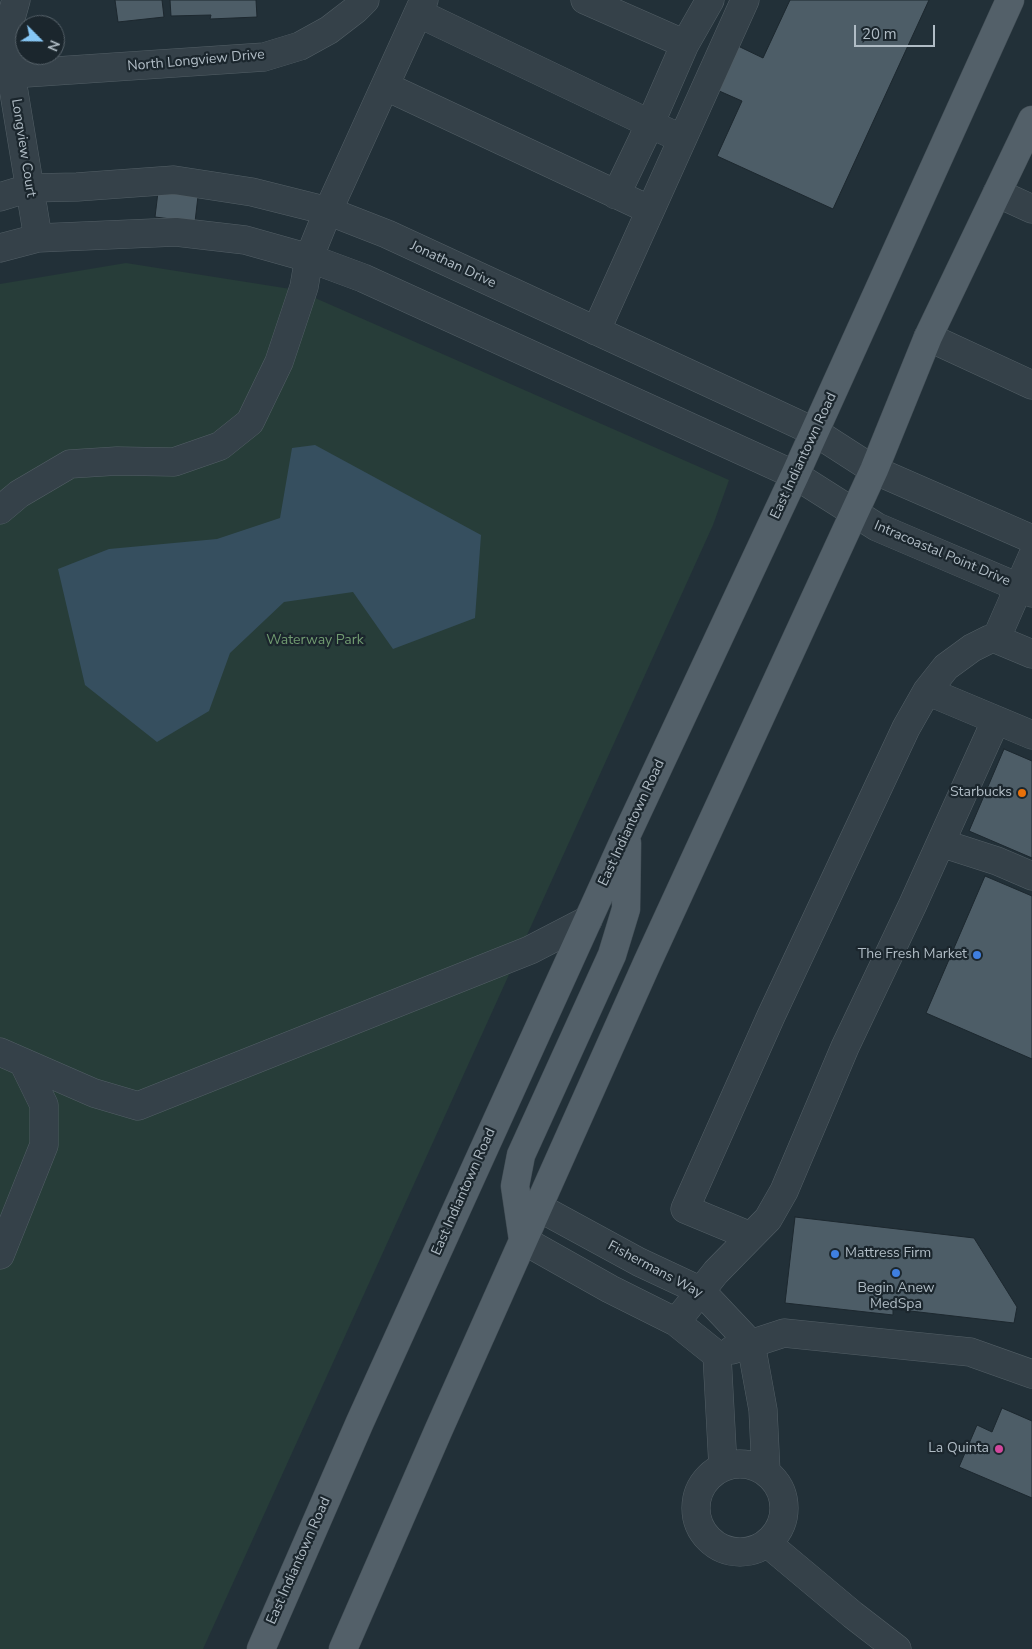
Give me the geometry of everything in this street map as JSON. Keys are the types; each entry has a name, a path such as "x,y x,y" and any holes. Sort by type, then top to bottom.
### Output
{"main road":[{"name":"East Indiantown Road","path":"261,1649 360,1422 627,834 815,432 1010,0"},
{"path":"344,1649 439,1429 652,952 874,470 928,337 1032,120"},
{"path":"523,1240 514,1186 521,1155 612,955 626,909 627,834"}],"street":[{"name":"Longview Court","path":"16,0 9,25 11,74 38,238"},
{"name":"North Longview Drive","path":"11,74 264,57 300,46 322,34 355,10 365,0"},
{"path":"585,0 686,44"},
{"path":"616,195 686,44 710,0"},
{"path":"596,331 745,0"},
{"path":"0,510 19,494 70,464 117,461 174,462 220,446 250,422 279,362 304,287 309,258 421,6 682,139"},
{"path":"385,86 650,210"},
{"name":"Jonathan Drive","path":"0,197 29,188 77,187 174,180 252,192 328,212 387,234 815,432 874,470"},
{"path":"997,193 1032,209"},
{"path":"0,248 38,238 176,232 245,240 309,258 372,282 795,475"},
{"path":"928,337 1031,382"},
{"path":"874,470 1032,539"},
{"name":"Intracoastal Point Drive","path":"795,475 877,528 1026,590"},
{"path":"996,639 1026,590 1032,557"},
{"path":"750,1236 685,1208 771,1016 906,728 927,691 946,666 990,639 996,639 1032,654"},
{"path":"927,691 1032,735"},
{"path":"676,1322 750,1236 768,1219 784,1191 845,1047 941,843 996,720"},
{"path":"941,843 1032,876"},
{"path":"11,1057 94,1092 138,1106 530,950 588,920"},
{"path":"0,1255 44,1145 44,1105 11,1057"},
{"name":"Fishermans Way","path":"538,1207 639,1262 701,1291 750,1344"},
{"path":"523,1240 610,1289 676,1322 717,1355 723,1467"},
{"path":"717,1355 784,1333 970,1352 1032,1374"},
{"path":"750,1344 763,1410 766,1472"},
{"path":"738,1464 752,1466 766,1472 776,1482 782,1496 784,1509 782,1522 776,1534 767,1543 754,1550 739,1553 724,1550 711,1542 701,1530 696,1516 696,1501 701,1487 711,1475 723,1467 738,1464"},
{"path":"767,1543 897,1649"}],"green space":[{"name":"Waterway Park","path":"126,263 297,290 729,480 713,525 203,1649 0,1649 0,284"}],"water":[{"path":"315,445 481,535 475,618 393,649 353,592 284,602 230,653 209,711 157,742 85,685 58,569 109,549 217,539 280,518 292,448"}],"building":[{"path":"115,0 162,0 164,17 118,22"},
{"path":"170,0 256,0 257,17 210,19 211,15 171,16"},
{"path":"790,0 929,0 833,209 717,156 742,101 717,90 738,46 763,58"},
{"path":"158,192 198,196 195,222 155,217"},
{"path":"1004,749 1032,761 1032,858 969,831"},
{"path":"985,876 1032,896 1032,1059 926,1013"},
{"path":"795,1217 974,1238 1017,1307 1014,1323 893,1309 893,1315 785,1303"},
{"name":"La Quinta","path":"1002,1408 1032,1421 1032,1498 959,1467 977,1425 992,1432"}],"place":[{"name":"Starbucks","path":"1022,793"},
{"name":"The Fresh Market","path":"977,955"},
{"name":"Mattress Firm","path":"835,1254"},
{"name":"Begin Anew MedSpa","path":"896,1273"},
{"name":"La Quinta","path":"999,1449"}]}
